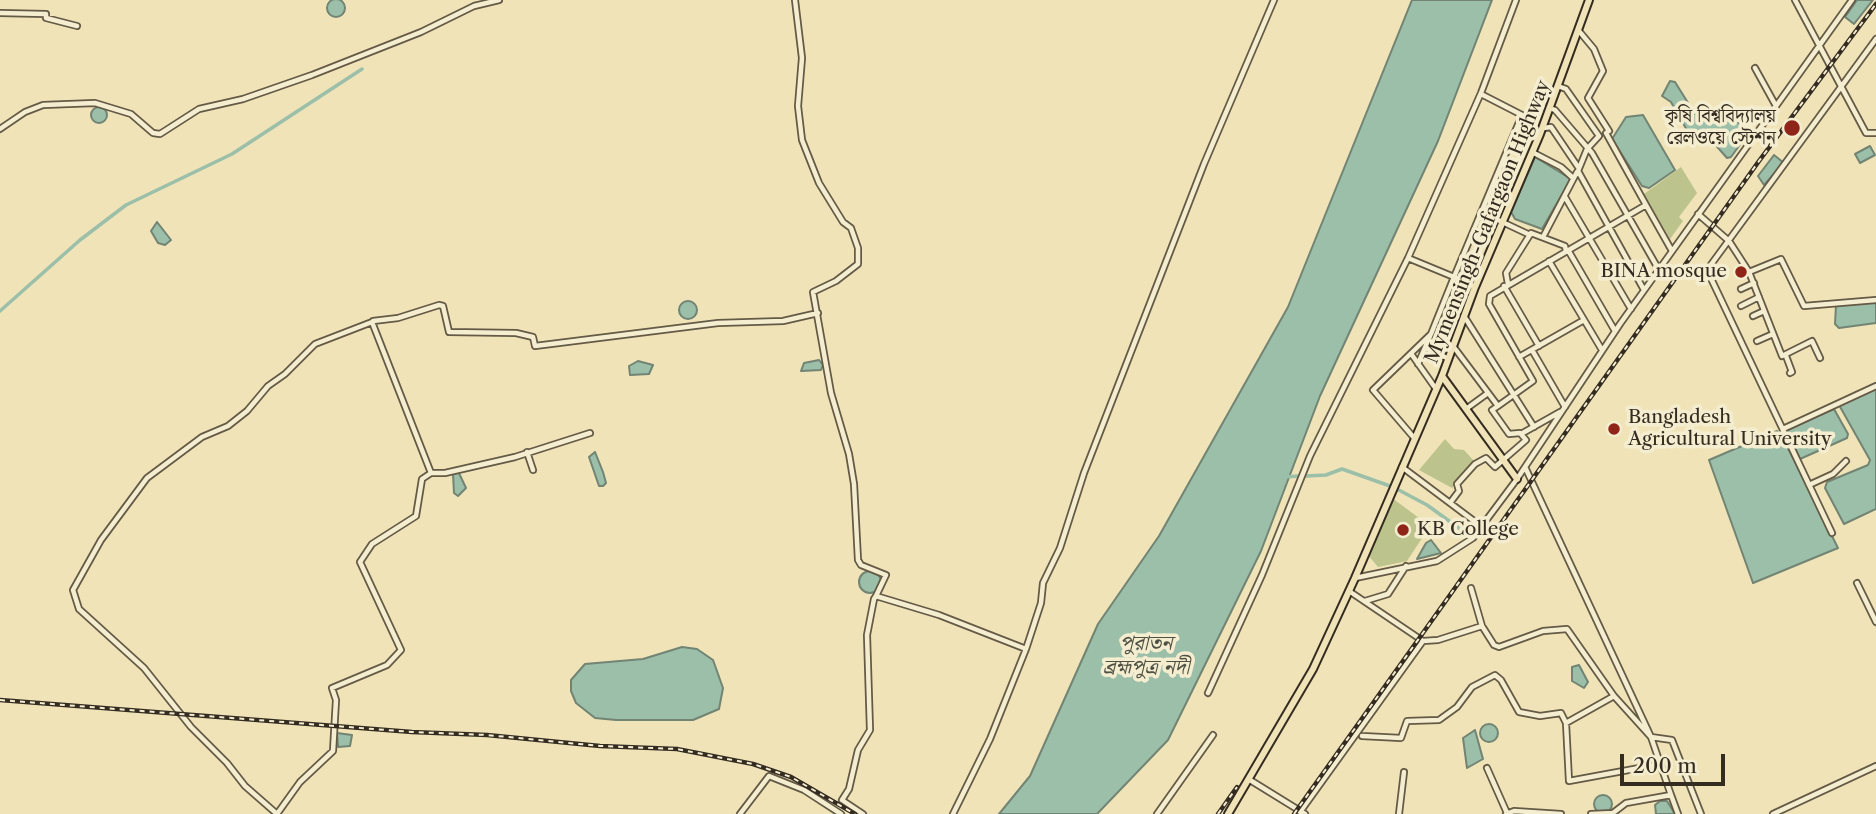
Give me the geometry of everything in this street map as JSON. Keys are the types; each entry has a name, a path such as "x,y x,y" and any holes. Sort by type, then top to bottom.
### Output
{"main road":[{"name":"Mymensingh-Gafargaon Highway","path":"1517,479 1442,376 1475,287 1543,128 1590,0"},
{"path":"1228,814 1312,669 1355,578 1442,376"}],"street":[{"path":"0,129 25,112 43,105 95,103 131,114 153,134 160,134 200,109 243,99 312,75 409,37 474,6 499,0"},
{"path":"794,0 802,58 798,106 802,140 819,183 843,222 851,228 859,257 858,264 848,273 813,292 831,393 854,484 858,560 861,565 887,575 872,606 867,635 870,730 858,750 849,789 842,800 863,814"},
{"path":"953,814 995,728 1026,649 1041,603 1043,583 1060,548 1084,473 1204,164 1274,0"},
{"path":"1208,693 1262,575 1310,456 1408,258 1481,93 1516,0"},
{"path":"1795,0 1866,133 1876,133"},
{"path":"1355,578 1443,558 1465,545 1482,527 1615,331 1852,0"},
{"path":"0,13 46,14 46,18 77,26"},
{"path":"1543,237 1587,149 1599,136 1609,131 1587,97 1603,71 1594,49 1579,31"},
{"path":"1832,533 1707,270 1876,39"},
{"path":"1755,68 1776,106"},
{"path":"1558,86 1566,89 1599,136"},
{"path":"1418,364 1522,115 1481,93"},
{"path":"1550,108 1555,110 1587,149 1629,215 1658,270"},
{"path":"1543,128 1551,127 1578,170 1644,290"},
{"path":"1606,133 1672,251"},
{"path":"1532,152 1561,167 1574,179"},
{"path":"1565,197 1631,309"},
{"path":"1564,409 1521,434 1509,434 1492,410 1533,381 1487,300 1506,285 1646,205"},
{"path":"1481,212 1530,235 1565,246 1615,331"},
{"path":"1698,214 1730,241 1749,272 1782,356 1786,356 1792,372 1790,373"},
{"path":"1530,235 1506,273 1506,285 1539,346"},
{"path":"1408,258 1475,287"},
{"path":"1749,272 1781,259 1804,306 1876,300"},
{"path":"1549,261 1602,351"},
{"path":"1743,286 1754,283"},
{"path":"1741,306 1759,297"},
{"path":"590,433 445,473 430,473 422,479 416,516 372,544 360,562 395,634 401,650 399,655 387,665 332,688 336,700 333,751 300,782 277,814 245,786 227,763 191,727 145,668 79,608 73,590 101,540 147,478 202,437 228,426 247,411 268,386 285,374 315,344 372,321 398,318 439,304 443,306 449,332 516,333 533,337 535,346 718,323 783,321 818,313"},
{"path":"1753,316 1764,311"},
{"path":"1464,316 1534,427"},
{"path":"1519,357 1584,320"},
{"path":"372,321 430,473"},
{"path":"1415,439 1373,390 1432,334"},
{"path":"1757,341 1773,334"},
{"path":"1786,356 1812,341 1820,358"},
{"path":"1452,346 1498,406"},
{"path":"1426,348 1447,358"},
{"path":"1532,350 1564,409"},
{"path":"1412,355 1436,390"},
{"path":"1783,429 1876,386"},
{"path":"1466,409 1488,393"},
{"path":"1450,503 1459,491 1457,484 1475,464 1486,458 1495,467 1525,440 1521,434"},
{"path":"527,452 533,470"},
{"path":"1809,485 1833,474 1846,461"},
{"path":"1402,467 1482,527"},
{"path":"1525,467 1651,737 1678,814"},
{"path":"1365,601 1388,594 1407,565"},
{"path":"1857,583 1876,622"},
{"path":"1471,588 1482,626 1496,647 1543,631 1567,629 1614,696 1651,737 1672,740 1701,814"},
{"path":"1349,591 1423,641 1438,640 1482,626"},
{"path":"876,596 939,615 1026,649"},
{"path":"1250,780 1303,813 1423,641"},
{"path":"1362,736 1401,738 1406,721 1439,720 1457,707 1472,687 1495,675 1501,680 1519,712 1540,716 1561,713 1566,723 1569,781 1661,764"},
{"path":"1566,723 1614,696"},
{"path":"1157,814 1213,735"},
{"path":"1773,814 1876,766"},
{"path":"1488,768 1506,814 1561,814"},
{"path":"1399,814 1404,772"},
{"path":"740,814 769,776 804,790 841,814"},
{"path":"1591,814 1613,813 1626,803 1671,795"}],"shaded area":[{"path":"1681,167 1697,193 1679,217 1683,221 1670,239 1644,194"},
{"path":"1445,439 1454,449 1464,450 1474,461 1452,488 1419,470"},
{"path":"1392,498 1430,526 1407,561 1378,567 1368,555"}],"water":[{"path":"336,-1 342,2 345,8 342,14 336,17 330,14 327,8 330,2"},
{"name":"পুরাতন ব্রহ্মপুত্র নদী","path":"1412,0 1492,0 1438,141 1320,396 1261,551 1168,740 1097,814 999,814 1030,776 1098,624 1159,536 1288,307"},
{"path":"1857,0 1873,0 1854,24 1845,17"},
{"path":"1670,81 1675,82 1695,114 1726,112 1747,130 1747,135 1731,157 1727,158 1705,133 1692,139 1671,102 1662,96"},
{"path":"99,107 107,115 99,123 91,115"},
{"path":"1643,115 1675,170 1649,188 1642,186 1612,139 1626,117"},
{"path":"1870,146 1875,155 1860,163 1855,154"},
{"path":"1774,155 1784,163 1764,185 1758,176"},
{"path":"1535,157 1571,179 1542,229 1515,219 1511,212"},
{"path":"157,222 171,240 165,245 158,243 151,231"},
{"path":"688,301 694,304 697,310 694,316 688,319 682,316 679,310 682,304"},
{"path":"1876,302 1876,323 1839,328 1835,324 1836,305"},
{"path":"819,360 823,365 821,370 801,371 804,363"},
{"path":"638,361 653,365 649,374 630,375 629,366"},
{"path":"1876,387 1876,509 1844,524 1825,488 1827,482 1868,465 1870,460 1839,405"},
{"path":"1834,409 1848,434 1847,438 1800,459 1786,430"},
{"path":"1777,431 1782,436 1838,548 1753,583 1709,460"},
{"path":"595,452 606,483 603,486 599,486 589,457"},
{"path":"458,471 466,488 458,496 454,493 453,474"},
{"path":"1431,540 1441,553 1417,559 1426,543"},
{"path":"870,571 878,574 881,582 878,590 870,593 862,590 859,582 862,574"},
{"path":"682,647 697,649 713,660 723,688 719,709 693,720 616,720 595,718 576,703 571,691 571,680 585,664 643,659"},
{"path":"1579,665 1588,682 1584,688 1572,681 1572,667"},
{"path":"1489,724 1496,726 1496,740 1489,742 1482,740 1480,733 1482,726"},
{"path":"1475,730 1483,759 1467,768 1463,738"},
{"path":"337,733 352,735 350,746 338,747"},
{"path":"1603,795 1609,798 1612,804 1609,810 1603,813 1597,810 1594,804 1597,798"},
{"path":"1660,801 1667,801 1675,814 1656,814 1655,805"}],"waterway":[{"path":"0,311 80,240 126,205 232,154 362,69"},
{"path":"1306,476 1326,475 1342,469 1390,486"},
{"path":"1284,477 1299,476"},
{"path":"1395,488 1427,505 1470,536"}],"railway":[{"path":"1294,814 1759,161 1876,4"},
{"path":"0,700 412,732 487,735 600,746 677,749 753,764 791,777 855,814"},
{"path":"1218,814 1237,787"}],"place":[{"name":"কৃষি বিশ্ববিদ্যালয় রেলওয়ে স্টেশন","path":"1792,128"},
{"name":"BINA mosque","path":"1741,272"},
{"name":"Bangladesh Agricultural University","path":"1614,429"},
{"name":"KB College","path":"1403,530"}]}
